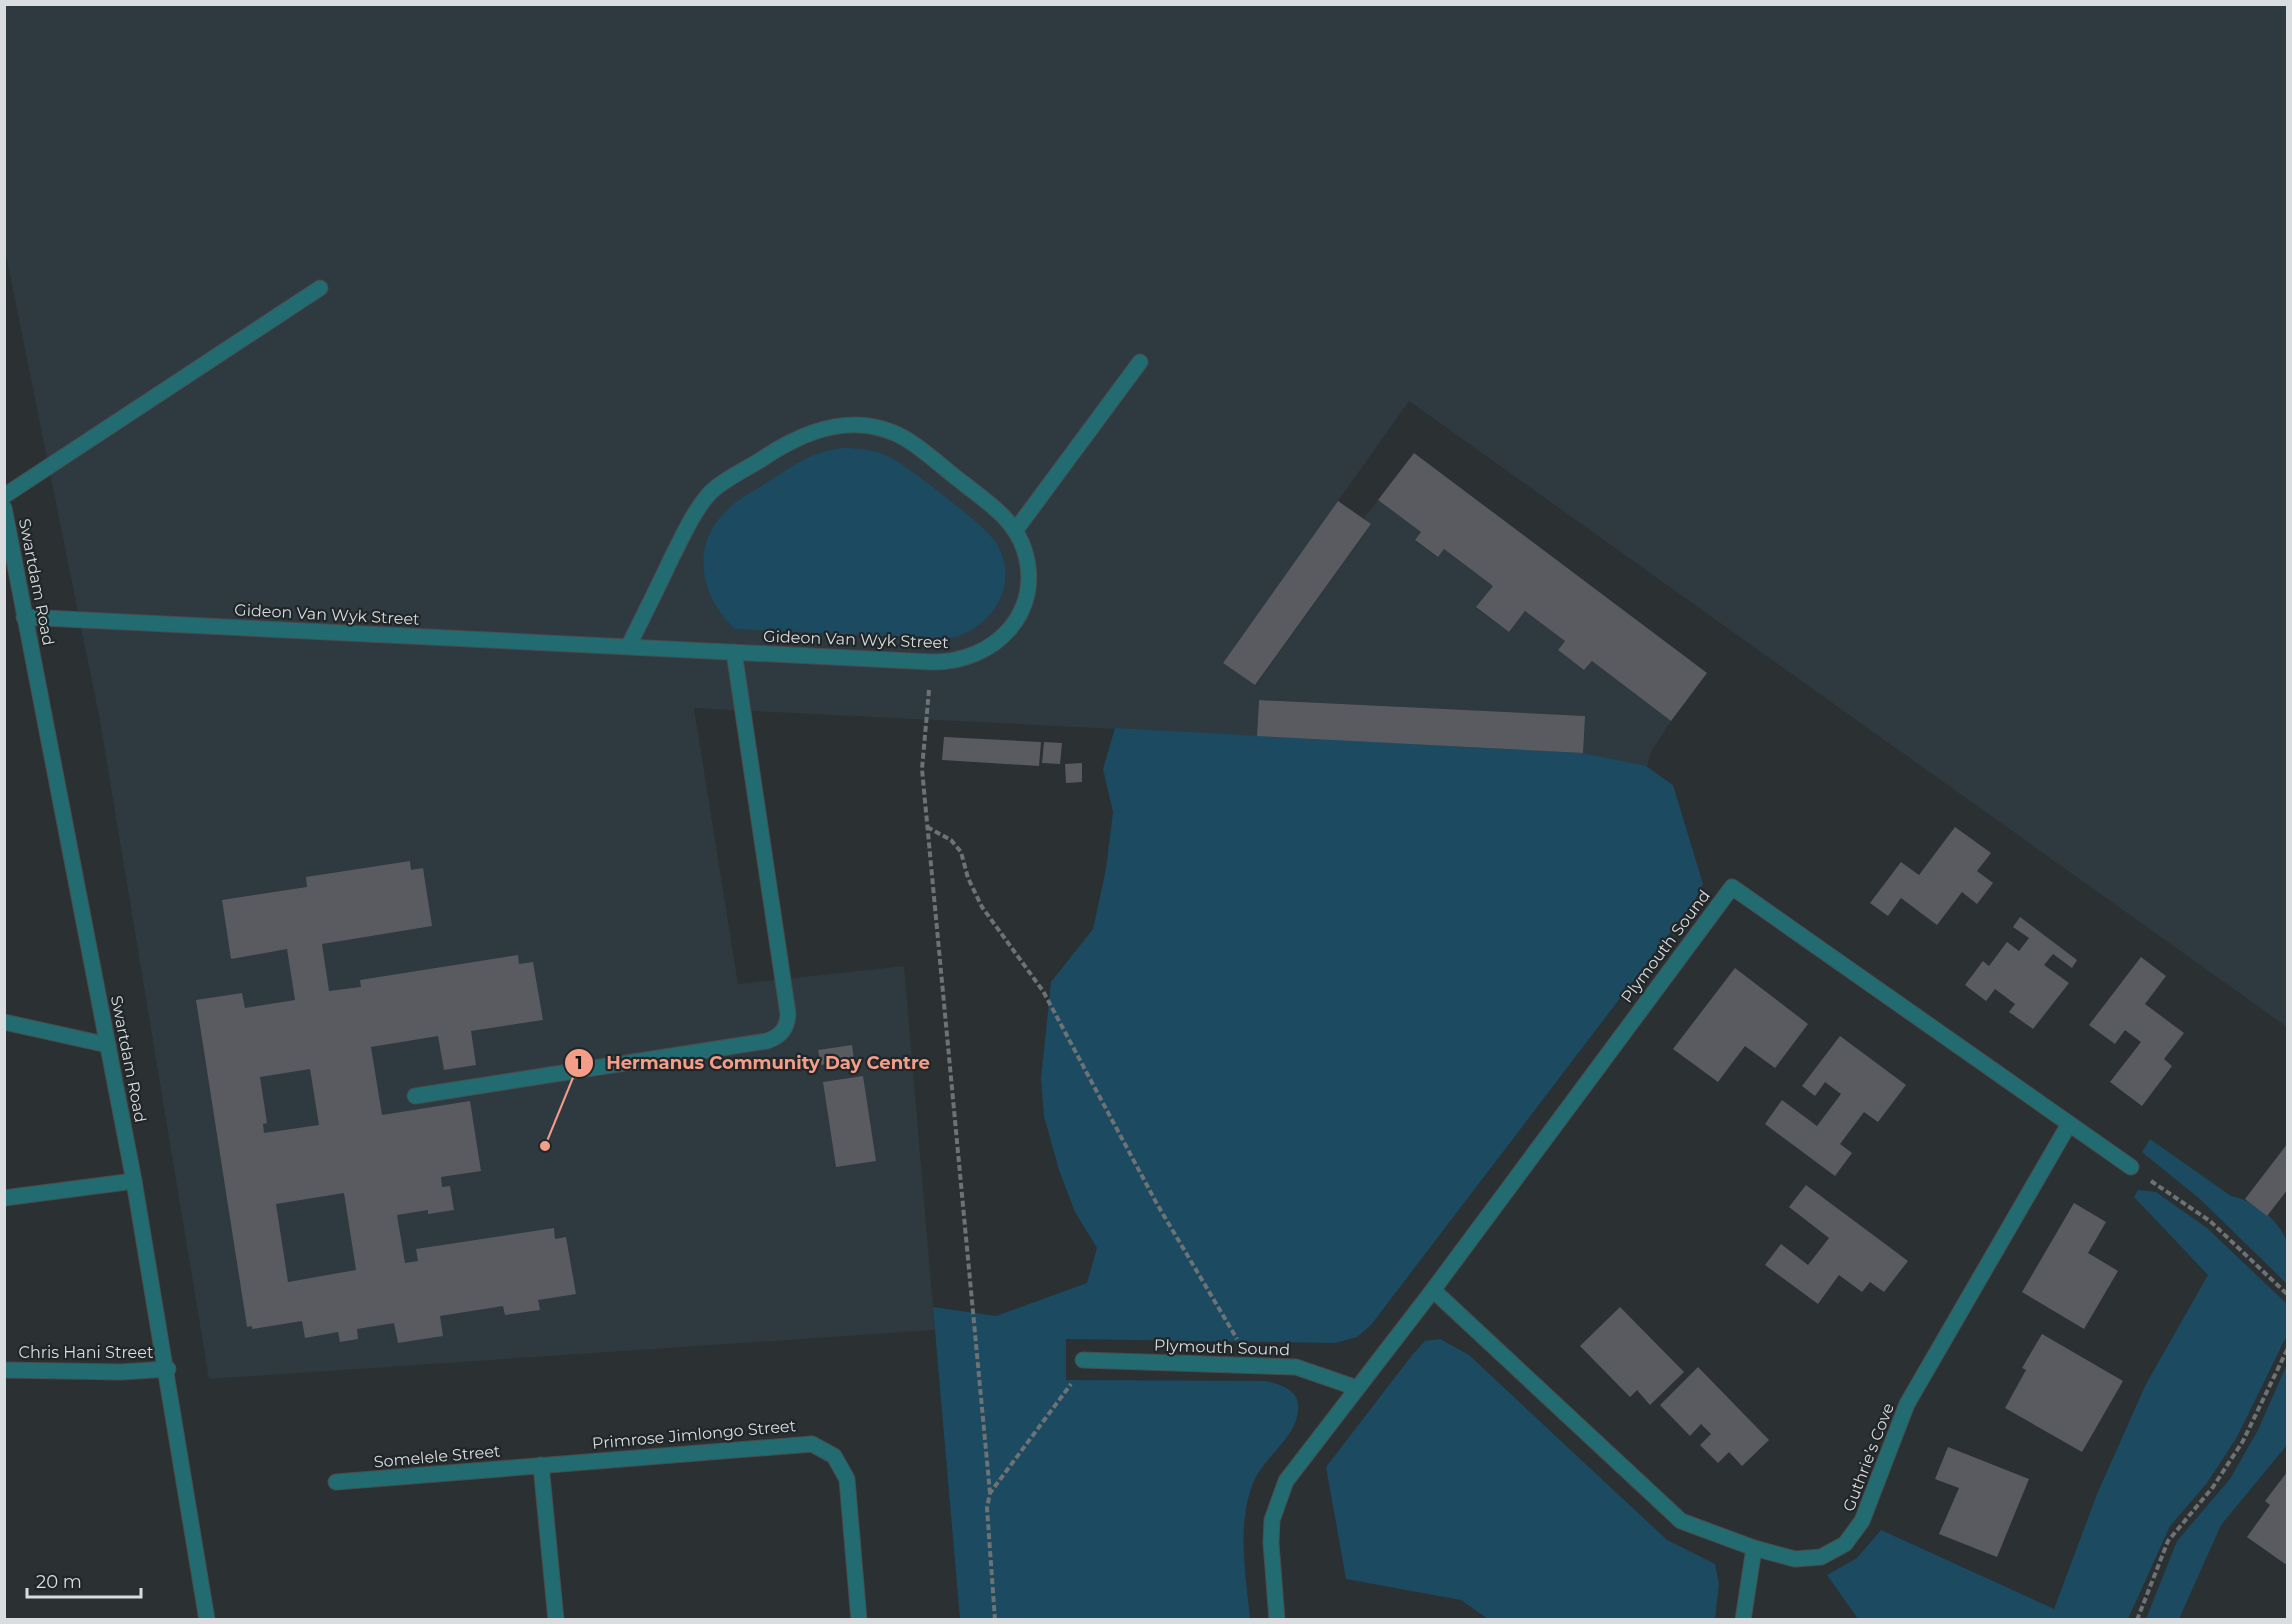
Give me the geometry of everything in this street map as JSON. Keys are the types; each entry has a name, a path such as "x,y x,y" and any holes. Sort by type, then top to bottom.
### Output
{"street":[{"path":"4,496 320,288"},
{"path":"1015,531 1140,362"},
{"name":"Gideon Van Wyk Street","path":"24,617 932,662 967,659 985,651 1001,639 1014,623 1023,605 1028,576 1024,548 1015,531 998,510 905,439 863,426 824,427 790,440 710,493 683,536 628,646"},
{"name":"Swartdam Road","path":"4,508 135,1181 168,1369 207,1620"},
{"path":"415,1096 767,1041 777,1037 784,1030 788,1014 734,652"},
{"name":"Plymouth Sound","path":"1277,1620 1271,1543 1272,1520 1278,1498 1296,1465 1433,1290 1732,887 2131,1167"},
{"path":"4,1022 108,1045"},
{"name":"Guthrie’s Cove","path":"1433,1290 1673,1514 1696,1528 1754,1548 1795,1559 1808,1559 1833,1552 1855,1534 1907,1404 2069,1124"},
{"path":"4,1198 135,1181"},
{"name":"Plymouth Sound","path":"1088,1360 1296,1367 1357,1388"},
{"name":"Chris Hani Street","path":"4,1370 121,1372 168,1369"},
{"name":"Primrose Jimlongo Street","path":"541,1465 800,1442 823,1448 842,1466 847,1479 859,1620"},
{"path":"541,1465 556,1620"},
{"name":"Somelele Street","path":"336,1482 541,1465"},
{"path":"1743,1620 1754,1548"}],"path":[{"path":"932,662 922,769 990,1493 987,1508 995,1620"},
{"path":"927,827 951,840 961,852 968,878 982,908 1043,991 1157,1204 1231,1328 1250,1365"},
{"path":"2131,1167 2210,1221 2288,1295"},
{"path":"2136,1620 2168,1541 2213,1487 2243,1441 2288,1348"},
{"path":"990,1493 1088,1360"}],"shaded area":[{"path":"4,5 2287,5 2287,1027 1409,401 1223,663 1256,685 1371,525 1363,519 1378,500 1421,532 1415,541 1437,557 1444,549 1493,586 1476,608 1509,632 1525,611 1565,641 1558,650 1584,670 1592,661 1671,721 1651,752 1647,767 1583,753 1584,716 1259,700 1257,736 694,708 738,984 904,966 935,1330 209,1379 100,721 5,250"},
{"path":"843,448 874,451 900,464 929,484 995,541 1003,557 1004,589 998,604 976,627 962,635 945,639 735,629 723,616 707,587 704,571 707,540 714,525 735,503 794,465 822,452"},
{"path":"1115,728 1583,753 1646,766 1673,785 1703,884 1695,900 1371,1325 1357,1337 1335,1343 1066,1339 1066,1380 1266,1381 1284,1387 1297,1398 1296,1421 1286,1439 1259,1472 1248,1497 1244,1550 1250,1619 960,1619 933,1307 996,1316 1087,1283 1097,1248 1075,1212 1059,1170 1044,1116 1041,1079 1051,982 1093,929 1106,869 1113,812 1103,769"},
{"path":"2150,1139 2231,1196 2256,1206 2272,1218 2287,1242 2289,1257 2287,1284 2201,1200 2142,1152"},
{"path":"2138,1190 2156,1192 2207,1228 2287,1304 2287,1335 2237,1437 2207,1483 2170,1526 2128,1619 1858,1619 1827,1575 1857,1558 1881,1530 2054,1609 2097,1494 2146,1384 2208,1275 2134,1197"},
{"path":"1440,1339 1469,1355 1667,1540 1715,1564 1719,1584 1715,1619 1488,1619 1461,1600 1346,1579 1326,1467 1413,1354 1425,1341"},
{"path":"2287,1364 2287,1445 2221,1525 2179,1619 2146,1619 2177,1541 2230,1479 2258,1430"}],"building":[{"path":"1414,453 1707,673 1671,721 1592,661 1584,670 1558,650 1565,641 1525,611 1509,632 1476,607 1493,586 1444,549 1438,557 1415,540 1421,532 1378,500"},
{"path":"1338,501 1371,524 1255,685 1223,663"},
{"path":"1259,700 1585,716 1583,753 1257,736"},
{"path":"944,737 1041,742 1039,766 942,760"},
{"path":"1044,742 1062,743 1060,764 1042,763"},
{"path":"1082,763 1082,782 1066,783 1065,764"},
{"path":"1955,827 1991,853 1977,871 1993,883 1977,904 1962,892 1937,925 1901,898 1888,916 1870,903 1901,862 1919,875"},
{"path":"410,861 411,870 423,868 432,926 322,944 329,991 361,987 360,980 518,955 519,964 533,962 543,1020 471,1031 476,1065 444,1070 438,1036 371,1047 382,1115 470,1101 481,1171 441,1177 442,1187 450,1186 454,1210 428,1214 428,1210 397,1215 405,1263 418,1261 416,1249 554,1228 555,1239 566,1237 576,1294 538,1300 540,1310 505,1315 503,1306 440,1316 443,1336 398,1343 394,1323 357,1329 358,1339 340,1342 338,1332 305,1338 302,1321 252,1329 252,1326 247,1327 196,1000 242,993 245,1008 295,1000 287,949 231,959 222,900 307,887 306,877","holes":["310,1069 319,1125 264,1133 263,1124 267,1123 260,1077","344,1193 356,1270 288,1282 276,1204"]},
{"path":"2020,917 2077,960 2072,968 2053,954 2044,965 2069,983 2033,1029 2009,1012 2015,1004 1995,989 1986,1001 1965,985 1983,961 1989,966 2007,942 2019,951 2029,938 2013,927"},
{"path":"2141,957 2166,976 2145,1004 2184,1033 2164,1059 2172,1066 2142,1106 2110,1082 2141,1042 2125,1030 2115,1044 2089,1025"},
{"path":"1735,968 1808,1024 1775,1068 1745,1046 1718,1082 1673,1049"},
{"path":"1840,1036 1906,1085 1878,1122 1864,1112 1840,1144 1852,1153 1835,1176 1765,1124 1782,1100 1817,1126 1841,1094 1825,1082 1815,1096 1802,1086"},
{"path":"852,1045 854,1059 821,1065 818,1050"},
{"path":"863,1076 876,1161 836,1167 823,1082"},
{"path":"2288,1143 2288,1189 2267,1216 2245,1199"},
{"path":"1806,1185 1908,1261 1884,1292 1870,1282 1862,1292 1839,1275 1818,1304 1765,1265 1781,1244 1808,1265 1829,1238 1789,1207"},
{"path":"2074,1203 2106,1222 2088,1253 2118,1271 2084,1329 2022,1292"},
{"path":"1620,1307 1684,1372 1650,1405 1637,1390 1630,1397 1580,1346"},
{"path":"2042,1334 2123,1381 2082,1452 2005,1408 2026,1370 2022,1368"},
{"path":"1698,1367 1769,1440 1742,1466 1729,1452 1718,1463 1700,1445 1711,1434 1701,1424 1690,1436 1660,1405"},
{"path":"1948,1447 2029,1479 1997,1557 1939,1534 1959,1488 1935,1479"},
{"path":"2288,1471 2288,1566 2247,1537 2270,1505 2265,1501"}],"place":[{"name":"Hermanus Community Day Centre","path":"545,1146"}]}
